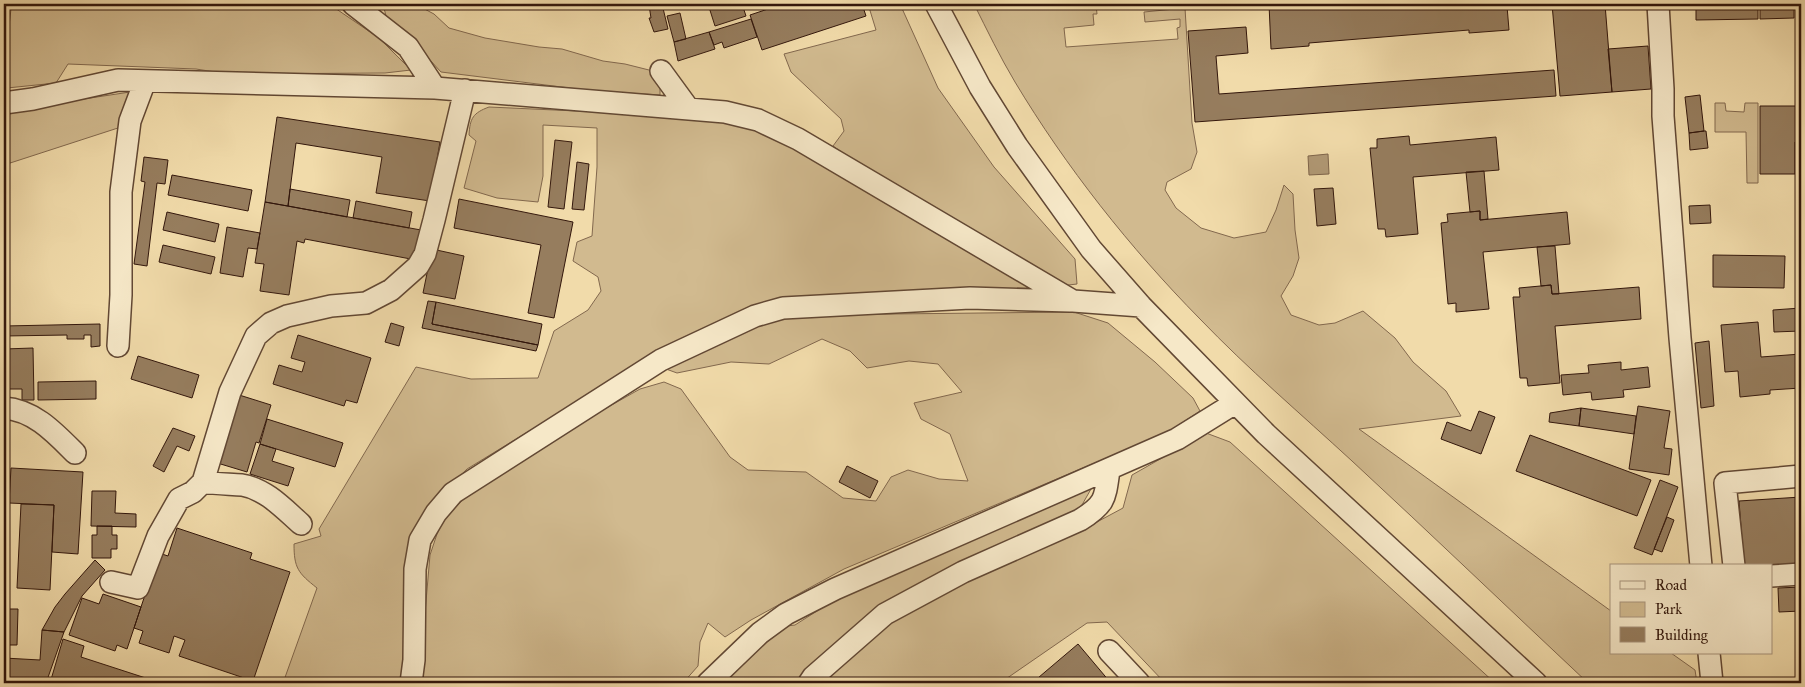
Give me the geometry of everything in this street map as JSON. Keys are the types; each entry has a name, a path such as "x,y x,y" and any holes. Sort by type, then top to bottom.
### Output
{"street":[{"path":"353,4 408,47 435,88"},
{"path":"936,4 980,87 1017,146 1091,249 1141,306 1273,440 1536,683"},
{"path":"1658,4 1663,116 1672,244 1701,564"},
{"path":"661,71 688,108"},
{"path":"4,103 33,99 118,80 435,88 725,112 758,120 798,139 1073,301"},
{"path":"118,346 121,295 121,192 130,121 145,81"},
{"path":"111,582 138,588 158,536 179,499 193,492 203,482 230,392 256,336 271,322 287,316 331,306 366,303 391,290 418,266 425,254 465,90"},
{"path":"411,683 414,660 415,568 420,540 436,513 453,493 661,360 755,316 783,308 970,298 1073,301 1141,306"},
{"path":"708,683 760,633 786,614 835,589 1177,439 1235,403"},
{"path":"4,408 26,414 50,428 75,453"},
{"path":"809,683 813,677 885,614 963,572 1080,520 1096,510 1105,498 1110,470"},
{"path":"1734,564 1725,483 1801,476"},
{"path":"203,482 243,486 260,491 275,501 301,524"},
{"path":"1698,536 1730,531"},
{"path":"1772,576 1801,574"},
{"path":"1109,651 1139,683"},
{"path":"1710,654 1712,683"}],"green space":[{"path":"9,4 329,4 379,38 411,70 385,73 228,74 196,69 68,64 56,83 7,88 8,35 11,9"},
{"path":"383,4 415,4 434,14 449,28 485,38 562,49 603,61 649,70 660,80 660,95 594,91 441,72 418,47 387,20"},
{"path":"868,4 900,4 938,88 994,167 1075,259 1077,284 1060,286 854,161 833,146 844,131 841,119 791,72 784,54 876,30"},
{"path":"974,4 1096,4 1097,14 1093,14 1094,25 1064,28 1066,47 1178,39 1177,28 1180,27 1180,19 1145,22 1144,12 1185,8 1192,123 1197,152 1191,169 1167,182 1165,190 1176,208 1201,228 1234,238 1266,232 1284,185 1293,194 1299,258 1293,276 1281,296 1291,315 1319,325 1335,323 1363,311 1395,338 1413,362 1446,391 1461,416 1359,429 1610,610 1610,654 1672,654 1695,670 1697,683 1588,683 1382,488 1256,374 1174,292 1124,235 1077,176 1035,114 1004,63"},
{"path":"130,92 121,127 4,165 4,111"},
{"path":"1715,103 1725,103 1726,111 1744,112 1745,103 1758,103 1758,183 1747,183 1746,132 1715,132"},
{"path":"489,107 685,116 742,125 783,141 1030,283 1033,291 785,300 616,378 467,469 429,506 405,683 283,683 317,588 298,569 294,544 321,536 319,529 416,367 471,379 538,378 554,331 588,310 601,291 598,277 573,261 577,242 592,236 597,167 597,128 543,125 543,176 538,202 497,198 464,188 476,141 469,135 470,124 476,114"},
{"path":"1074,312 1108,323 1155,362 1193,398 1200,411 1168,432 844,569 751,620 725,637 708,623 700,642 698,666 683,683 419,683 430,555 445,517 465,498 546,442 640,389 664,382 681,389 730,457 748,470 806,472 843,498 876,501 891,477 908,470 939,479 968,481 950,434 921,419 914,403 962,392 938,364 909,361 867,368 850,351 822,339 769,364 731,362 677,373 666,369 768,318 799,315"},
{"path":"1206,433 1230,442 1495,683 1165,683 1107,622 1087,623 1000,683 817,683 887,622 971,577 1082,530 1123,508 1132,475"},
{"path":"1086,487 1091,489 1078,512 961,565 802,683 721,683 787,626 795,625 839,597"}],"shaded area":[{"path":"1328,154 1329,174 1309,175 1308,156"}],"building":[{"path":"662,4 668,29 654,32 649,18 651,18 649,5"},
{"path":"708,4 742,4 746,16 715,26"},
{"path":"783,4 862,4 866,16 762,50 750,15"},
{"path":"1269,4 1505,4 1507,6 1509,30 1469,33 1469,30 1309,43 1309,46 1271,49"},
{"path":"1552,4 1605,4 1612,92 1560,96"},
{"path":"1696,4 1758,4 1758,19 1696,20"},
{"path":"1768,4 1794,4 1794,18 1760,19 1760,8 1768,8"},
{"path":"1798,4 1801,4 1801,12 1798,12"},
{"path":"680,13 686,39 674,42 667,16"},
{"path":"751,19 757,37 724,48 722,42 714,45 709,32"},
{"path":"1246,27 1248,53 1216,56 1219,94 1554,70 1556,96 1195,122 1188,31"},
{"path":"709,32 715,49 678,61 674,42"},
{"path":"1648,46 1651,89 1612,92 1608,49"},
{"path":"1700,95 1704,131 1689,133 1685,97"},
{"path":"1760,106 1801,106 1801,142 1795,142 1795,174 1760,174"},
{"path":"277,117 440,142 430,201 376,193 382,157 296,143 288,206 265,202"},
{"path":"1706,131 1708,148 1690,150 1689,133"},
{"path":"1409,136 1410,145 1496,137 1499,170 1413,177 1418,234 1386,237 1385,229 1378,229 1370,148 1377,148 1377,139"},
{"path":"555,140 572,142 564,209 548,207"},
{"path":"144,157 168,160 165,184 157,183 147,266 134,264 145,182 141,181"},
{"path":"577,162 589,164 584,210 572,209"},
{"path":"1484,171 1488,219 1480,220 1480,211 1470,212 1466,172"},
{"path":"172,175 252,190 248,211 168,195"},
{"path":"1333,188 1336,224 1317,226 1314,189"},
{"path":"290,189 350,200 347,217 288,206"},
{"path":"459,199 573,222 554,318 528,313 541,245 454,228"},
{"path":"356,201 412,212 409,228 353,218"},
{"path":"265,202 421,230 416,260 305,239 304,243 297,241 289,295 260,291 264,264 255,263"},
{"path":"1710,205 1711,223 1690,224 1689,206"},
{"path":"1480,211 1480,220 1567,212 1570,244 1483,252 1489,309 1456,312 1456,303 1448,304 1441,223 1448,222 1447,214"},
{"path":"167,212 219,224 215,242 163,230"},
{"path":"227,227 260,233 257,249 248,248 243,277 220,273"},
{"path":"163,245 215,257 211,274 159,262"},
{"path":"1555,246 1559,294 1552,294 1551,285 1541,286 1537,247"},
{"path":"432,249 464,256 455,299 423,293"},
{"path":"1713,255 1785,256 1784,288 1713,287"},
{"path":"1551,285 1552,294 1639,287 1641,319 1555,326 1560,383 1528,386 1527,378 1520,378 1513,297 1520,297 1519,288"},
{"path":"428,301 436,302 432,324 538,345 536,351 422,328"},
{"path":"436,302 542,324 538,345 432,324"},
{"path":"1801,308 1801,331 1774,332 1773,310"},
{"path":"1758,322 1761,357 1801,354 1801,388 1770,390 1770,394 1740,397 1738,371 1725,372 1721,325"},
{"path":"391,323 404,327 399,346 385,342"},
{"path":"100,324 100,346 91,347 91,335 84,335 84,339 67,339 67,335 4,336 4,326"},
{"path":"298,335 371,358 357,403 346,400 344,406 273,384 279,365 302,372 305,362 291,358"},
{"path":"1709,341 1714,406 1701,408 1695,343"},
{"path":"33,348 34,400 22,400 22,389 4,389 4,349"},
{"path":"138,356 199,375 192,398 131,379"},
{"path":"1621,362 1621,370 1648,367 1650,387 1623,390 1624,397 1592,400 1591,392 1563,395 1561,375 1589,373 1588,365"},
{"path":"96,381 96,399 38,400 38,382"},
{"path":"236,394 271,405 259,443 256,442 247,472 214,462"},
{"path":"1638,406 1670,411 1664,448 1672,449 1669,475 1629,469"},
{"path":"1581,408 1579,426 1549,422 1550,413"},
{"path":"1581,408 1636,416 1634,434 1579,426"},
{"path":"1479,411 1495,417 1481,454 1441,439 1447,422 1471,431"},
{"path":"267,419 343,443 335,467 260,444"},
{"path":"173,428 195,436 189,451 177,446 164,472 153,466"},
{"path":"1530,435 1651,480 1637,516 1516,471"},
{"path":"260,444 276,449 272,461 294,468 288,486 250,474"},
{"path":"847,466 878,481 870,498 839,482"},
{"path":"11,468 83,472 78,554 52,552 54,505 9,503"},
{"path":"1660,480 1678,487 1652,555 1634,548"},
{"path":"92,491 116,491 115,513 136,514 136,527 91,526"},
{"path":"1801,497 1801,564 1744,564 1739,501"},
{"path":"21,504 54,505 50,590 17,588"},
{"path":"1667,517 1674,520 1662,552 1654,549"},
{"path":"97,526 112,526 112,535 117,535 117,549 111,549 111,558 92,558 92,535 97,535"},
{"path":"177,528 252,553 250,559 290,572 253,681 179,656 185,640 174,636 169,653 139,643 143,631 134,628 159,553 168,556"},
{"path":"4,544 9,545 8,576 4,576"},
{"path":"95,560 105,570 82,596 64,632 42,630 55,607"},
{"path":"1801,587 1801,611 1779,612 1778,588"},
{"path":"103,594 141,607 127,649 117,645 115,651 69,635 82,598 99,604"},
{"path":"4,609 18,609 17,645 4,645"},
{"path":"42,630 64,632 46,683 4,683 4,658 40,660"},
{"path":"63,639 84,646 81,657 158,682 50,683"},
{"path":"1078,644 1109,683 1032,683"}]}
